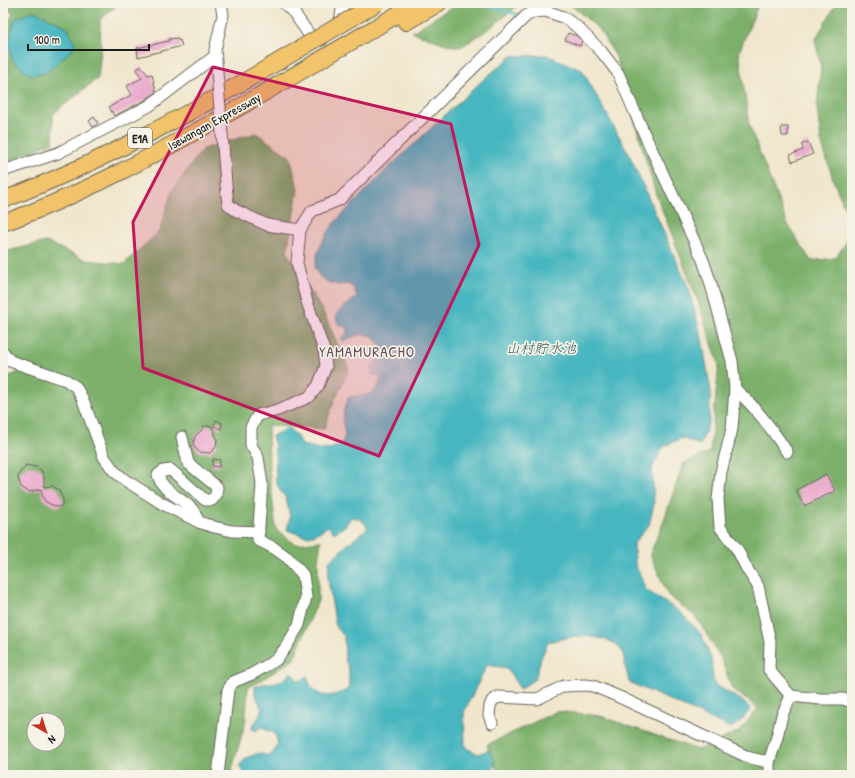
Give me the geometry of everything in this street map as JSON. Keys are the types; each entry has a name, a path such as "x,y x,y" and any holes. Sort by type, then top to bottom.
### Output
{"highway":[{"name":"Isewangan Expressway","path":"3,200 85,166 136,141 225,93 377,3"},
{"name":"Isewangan Expressway","path":"3,223 50,205 93,185 284,86 417,3"},
{"name":"E1A","path":"284,86 439,3"}],"street":[{"path":"221,3 223,15 215,56 228,204 235,210 267,225 300,230"},
{"path":"284,3 294,13 308,32 318,41 325,40 331,36 340,22 342,3"},
{"path":"218,775 228,690 233,682 252,674 276,660 286,647 299,625 306,597 303,575 288,558 274,548 258,540 262,484 258,457 251,445 251,428 258,415 278,410 309,397 318,386 326,366 324,350 307,302 296,264 300,230 312,211 339,200 526,16 534,12 546,11 563,17 576,26 601,51 618,73 643,131 703,260 732,361 735,389 732,429 721,472 718,499 720,527 737,549 758,586 770,642 769,670 791,696 820,699 843,699 852,702"},
{"path":"3,172 58,153 148,106 215,56"},
{"path":"3,352 7,363 66,380 76,387 83,400 100,449 108,465 138,488 163,504 214,528 232,531 259,532"},
{"path":"735,389 748,400 787,452"},
{"path":"182,437 188,463 217,487 216,495 212,500 205,500 170,470 163,471 158,475 159,481 193,510 199,522"},
{"path":"492,723 489,715 490,706 492,701 498,697 537,699 564,686 593,686 750,758 769,762"},
{"path":"769,775 769,762 782,714 791,696"}],"highlighted area":[{"path":"213,67 451,124 479,245 379,456 143,368 133,222"}],"green space":[{"path":"3,3 119,3 100,20 101,48 98,78 53,114 53,142 3,164 3,40 13,12 3,10"},
{"path":"458,3 521,3 490,28 461,47 449,45 412,32"},
{"path":"549,3 759,3 739,52 749,125 787,223 811,261 835,258 847,241 848,216 834,182 821,141 817,107 821,67 815,40 837,3 852,3 852,775 499,775 487,745 557,711 600,716 698,750 740,731 758,708 732,689 721,658 696,617 668,595 650,554 663,523 683,464 710,452 719,364 697,299 656,194 616,57 600,30 571,5"},
{"path":"256,133 290,157 298,189 287,252 323,312 349,369 334,401 324,429 268,425 269,468 276,530 295,544 321,541 318,561 318,601 293,660 248,688 245,724 232,769 233,775 3,775 3,378 18,373 12,357 3,345 3,252 46,242 86,260 124,264 159,232 172,191 203,149"}],"water":[{"path":"34,11 67,27 76,46 46,73 30,75 12,60 9,42 15,19"},
{"name":"山村貯水池","path":"547,55 582,70 629,154 689,289 702,339 711,392 709,422 700,445 682,438 663,447 652,468 654,504 649,525 634,543 635,563 646,590 680,612 701,634 711,658 714,684 741,700 751,709 742,720 731,728 629,682 622,650 613,642 586,636 571,637 548,642 541,658 535,679 520,689 507,668 487,665 464,712 465,747 478,754 489,750 495,761 492,775 246,775 239,766 246,758 259,753 268,756 274,751 277,745 277,739 273,732 261,727 256,731 251,728 259,717 262,709 255,694 255,687 278,682 291,672 298,681 307,676 312,688 320,694 330,696 335,695 349,688 349,670 345,659 344,636 336,628 328,579 329,562 368,528 361,520 351,517 345,526 334,533 328,526 316,534 308,536 287,530 290,517 286,498 276,482 275,447 272,436 288,428 296,435 302,445 326,450 341,445 345,436 343,423 344,409 349,397 370,394 376,389 381,378 378,375 373,375 371,372 372,365 383,354 382,346 368,335 361,335 343,341 341,338 347,334 347,326 340,326 336,317 338,312 357,297 354,288 348,284 338,285 328,282 320,277 315,269 317,255 323,240 335,222 385,171 484,79 512,56"}],"building":[{"path":"568,33 577,36 582,41 580,46 565,40"},
{"path":"177,38 177,40 180,40 182,46 138,57 137,48"},
{"path":"141,66 148,75 152,74 156,92 145,100 114,116 109,107 132,95 127,86 142,78 136,70"},
{"path":"94,117 98,123 93,127 89,121"},
{"path":"781,127 788,127 788,136 782,136"},
{"path":"808,142 813,154 792,162 790,155 803,150 802,144"},
{"path":"216,420 222,423 221,429 214,426"},
{"path":"203,426 212,426 217,440 216,447 210,453 199,452 193,444 195,436 203,429"},
{"path":"213,459 220,460 219,467 212,466"},
{"path":"25,465 36,467 42,471 44,477 44,487 52,486 58,489 63,499 61,506 57,507 46,502 43,498 41,489 29,492 21,487 18,478 20,472 26,467"},
{"path":"826,474 835,491 804,506 796,490"}],"waterway":[{"path":"477,3 520,15"}],"district":[{"name":"YAMAMURACHO","path":"367,351"}]}
